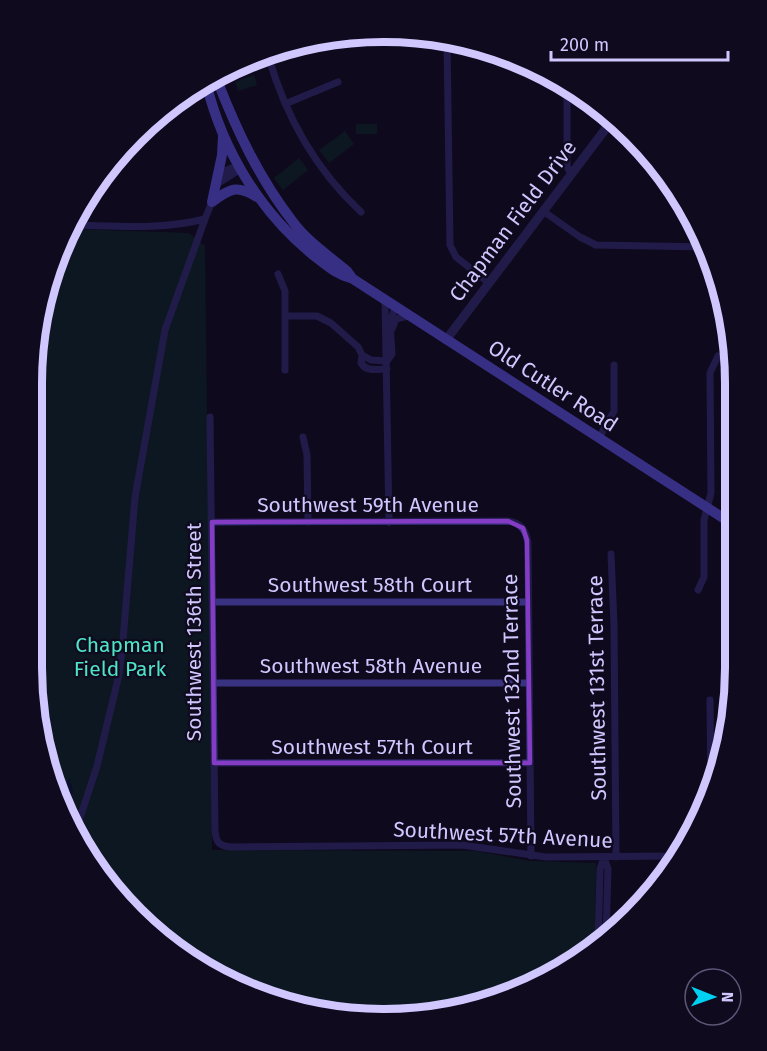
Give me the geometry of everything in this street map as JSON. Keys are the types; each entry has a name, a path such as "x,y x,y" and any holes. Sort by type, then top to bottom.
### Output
{"main road":[{"path":"218,85 222,110 241,152 242,158 239,165"},
{"name":"Old Cutler Road","path":"219,85 251,159 293,222 352,279"},
{"path":"209,91 223,137 239,165"},
{"path":"212,202 222,156 223,137"},
{"name":"Old Cutler Road","path":"239,165 258,198 282,226 309,252 338,274 352,279 725,519"},
{"path":"239,165 252,171 274,204 293,222"},
{"path":"212,202 225,192 235,189 248,191 258,198"}],"street":[{"path":"447,48 450,245 456,257 489,283"},
{"path":"270,61 285,104 303,139 320,165 361,212"},
{"path":"285,104 338,82"},
{"path":"567,96 567,166 571,175"},
{"name":"Chapman Field Drive","path":"446,340 608,126"},
{"path":"79,822 97,766 118,679 135,497 165,330 217,184 237,172 239,165"},
{"path":"543,211 580,237 596,245 696,247"},
{"path":"81,225 169,226 205,219"},
{"path":"278,274 285,291 285,370"},
{"path":"385,300 389,522"},
{"path":"387,361 392,354 390,324 395,307"},
{"path":"285,316 317,316 328,321 354,344 362,355 371,360 387,361"},
{"path":"391,332 396,320 408,316"},
{"path":"362,355 361,363 364,367 387,369"},
{"path":"698,590 704,577 704,520 711,494 710,374 718,356"},
{"path":"599,438 614,411 614,365"},
{"name":"Southwest 136th Street","path":"210,417 215,834 219,844"},
{"path":"303,437 307,455 308,522"},
{"name":"Southwest 59th Avenue","path":"212,522 508,521 523,528"},
{"name":"Southwest 132nd Terrace","path":"523,528 528,543 531,856"},
{"name":"Southwest 131st Terrace","path":"611,554 614,614 616,857"},
{"name":"Southwest 58th Court","path":"213,602 528,602"},
{"name":"Southwest 58th Avenue","path":"213,683 528,683"},
{"path":"711,700 714,753"},
{"name":"Southwest 57th Court","path":"214,763 530,763"},
{"name":"Southwest 57th Avenue","path":"219,844 231,847 467,846 531,856 668,856"},
{"path":"604,857 608,869 606,926"},
{"path":"598,932 600,869 604,857"}],"highlighted area":[{"path":"508,521 523,528 527,540 530,763 214,763 212,522"}],"green space":[{"path":"254,75 257,85 238,91 235,82"},
{"path":"356,124 377,124 377,134 356,134"},
{"path":"345,131 354,144 329,163 319,150"},
{"path":"299,158 308,170 283,190 274,178"},
{"name":"Chapman Field Park","path":"79,229 189,233 205,246 212,850 476,851 530,861 596,863 595,935 591,938 535,974 493,991 450,1002 406,1008 339,1006 295,997 253,983 232,974 194,951 158,924 127,893 88,838 68,798 54,756 43,690 43,361 54,295"}],"water":[{"path":"70,778 73,792 69,801 68,798 64,787"}]}
